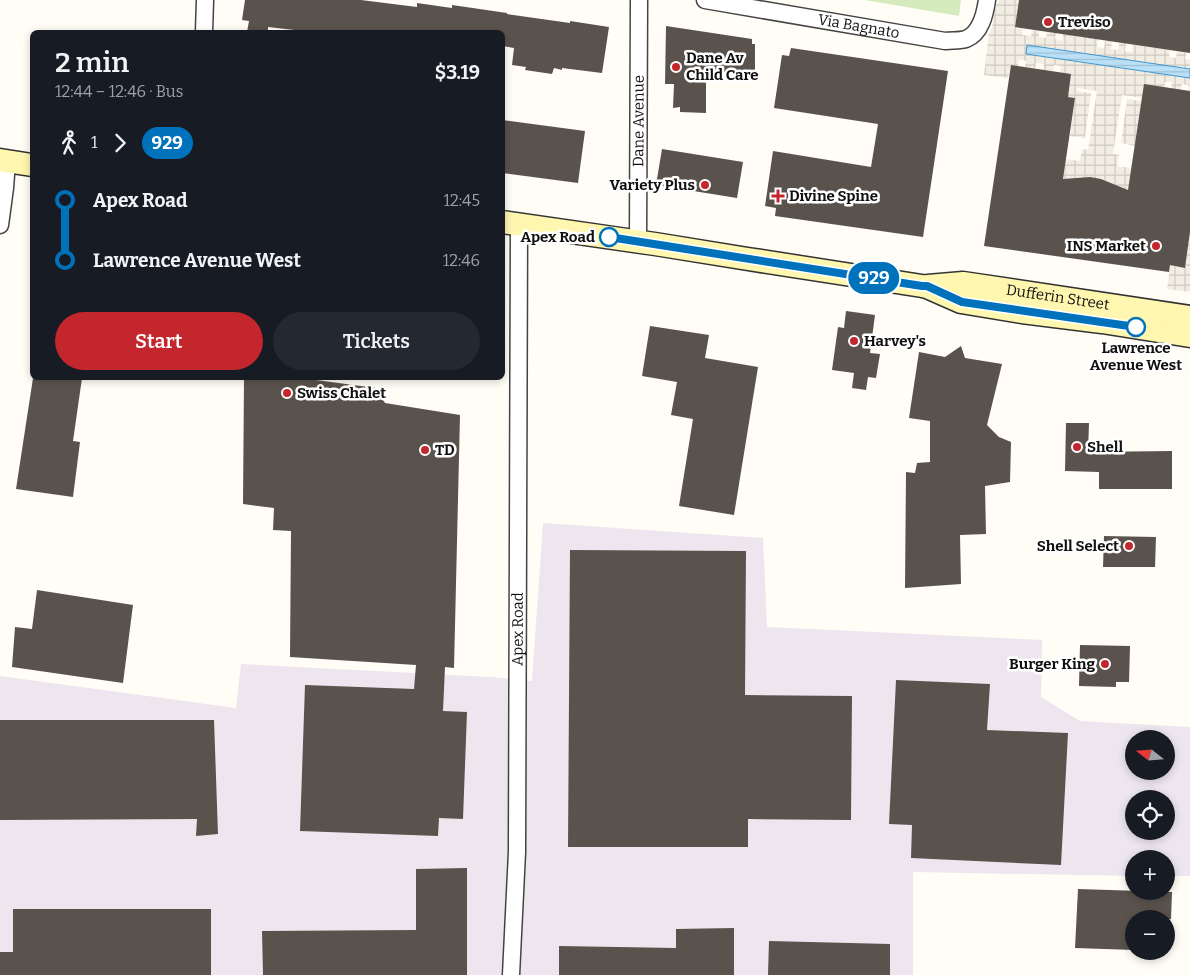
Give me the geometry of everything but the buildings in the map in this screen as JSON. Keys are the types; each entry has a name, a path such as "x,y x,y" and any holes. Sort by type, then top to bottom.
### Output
{"main road":[{"path":"3,160 30,165"},
{"name":"Dufferin Street","path":"511,223 927,286 963,283 1190,317"},
{"name":"Dufferin Street","path":"927,286 962,302 1190,336"}],"street":[{"path":"204,30 205,0"},
{"name":"Dane Avenue","path":"638,241 639,0"},
{"name":"Via Bagnato","path":"705,0 945,41 966,39 974,34 984,17 987,0"},
{"path":"0,225 5,188 3,160"},
{"name":"Apex Road","path":"511,223 517,852 511,975"}],"shaded area":[{"path":"999,0 1019,0 1015,27 1023,28 1022,35 1031,36 1032,30 1039,31 1039,37 1046,38 1047,32 1056,33 1055,39 1062,41 1063,34 1098,39 1097,47 1104,48 1105,41 1112,41 1111,49 1118,50 1119,43 1126,43 1125,51 1132,52 1133,45 1170,50 1169,57 1176,58 1177,51 1186,53 1185,59 1190,60 1190,69 1027,46 1026,54 1190,78 1190,91 1188,91 1189,85 1182,84 1181,90 1171,89 1172,82 1165,82 1147,195 1054,189 1056,175 1064,175 1066,159 1080,161 1082,149 1088,150 1097,91 1077,88 1077,91 1091,93 1085,138 1070,136 1075,98 1068,97 1060,73 1061,66 1054,65 1053,71 1043,70 1044,64 1036,63 1035,69 1025,67 1026,61 1019,59 1018,66 1011,65 1008,78 984,75 989,32 992,28 996,5","holes":["1122,95 1142,98 1141,101 1127,99 1121,143 1135,146 1131,168 1117,166 1119,155 1113,154"]},
{"path":"1190,232 1190,292 1167,289 1170,265 1185,267"},
{"path":"543,523 763,538 767,627 1042,640 1041,697 1080,721 1190,727 1190,876 1175,876 1175,850 1125,850 1125,876 913,872 913,975 0,975 0,676 236,708 241,664 491,677 532,681"}],"green space":[{"path":"865,0 961,0 959,16"}],"water":[{"path":"1027,45 1190,69 1190,78 1026,54"}],"bus line":[{"name":"929","path":"609,237 927,286 962,302 1136,327"}],"place":[{"name":"Treviso","path":"1048,22"},
{"name":"Dane Av Child Care","path":"676,67"},
{"name":"Variety Plus","path":"705,185"},
{"name":"Divine Spine","path":"778,196"},
{"name":"Apex Road","path":"609,237"},
{"name":"INS Market","path":"1156,246"},
{"name":"Lawrence Avenue West","path":"1136,327"},
{"name":"Harvey's","path":"854,341"},
{"name":"Swiss Chalet","path":"287,393"},
{"name":"Shell","path":"1077,447"},
{"name":"TD","path":"425,450"},
{"name":"Shell Select","path":"1129,546"},
{"name":"Burger King","path":"1105,664"}]}
